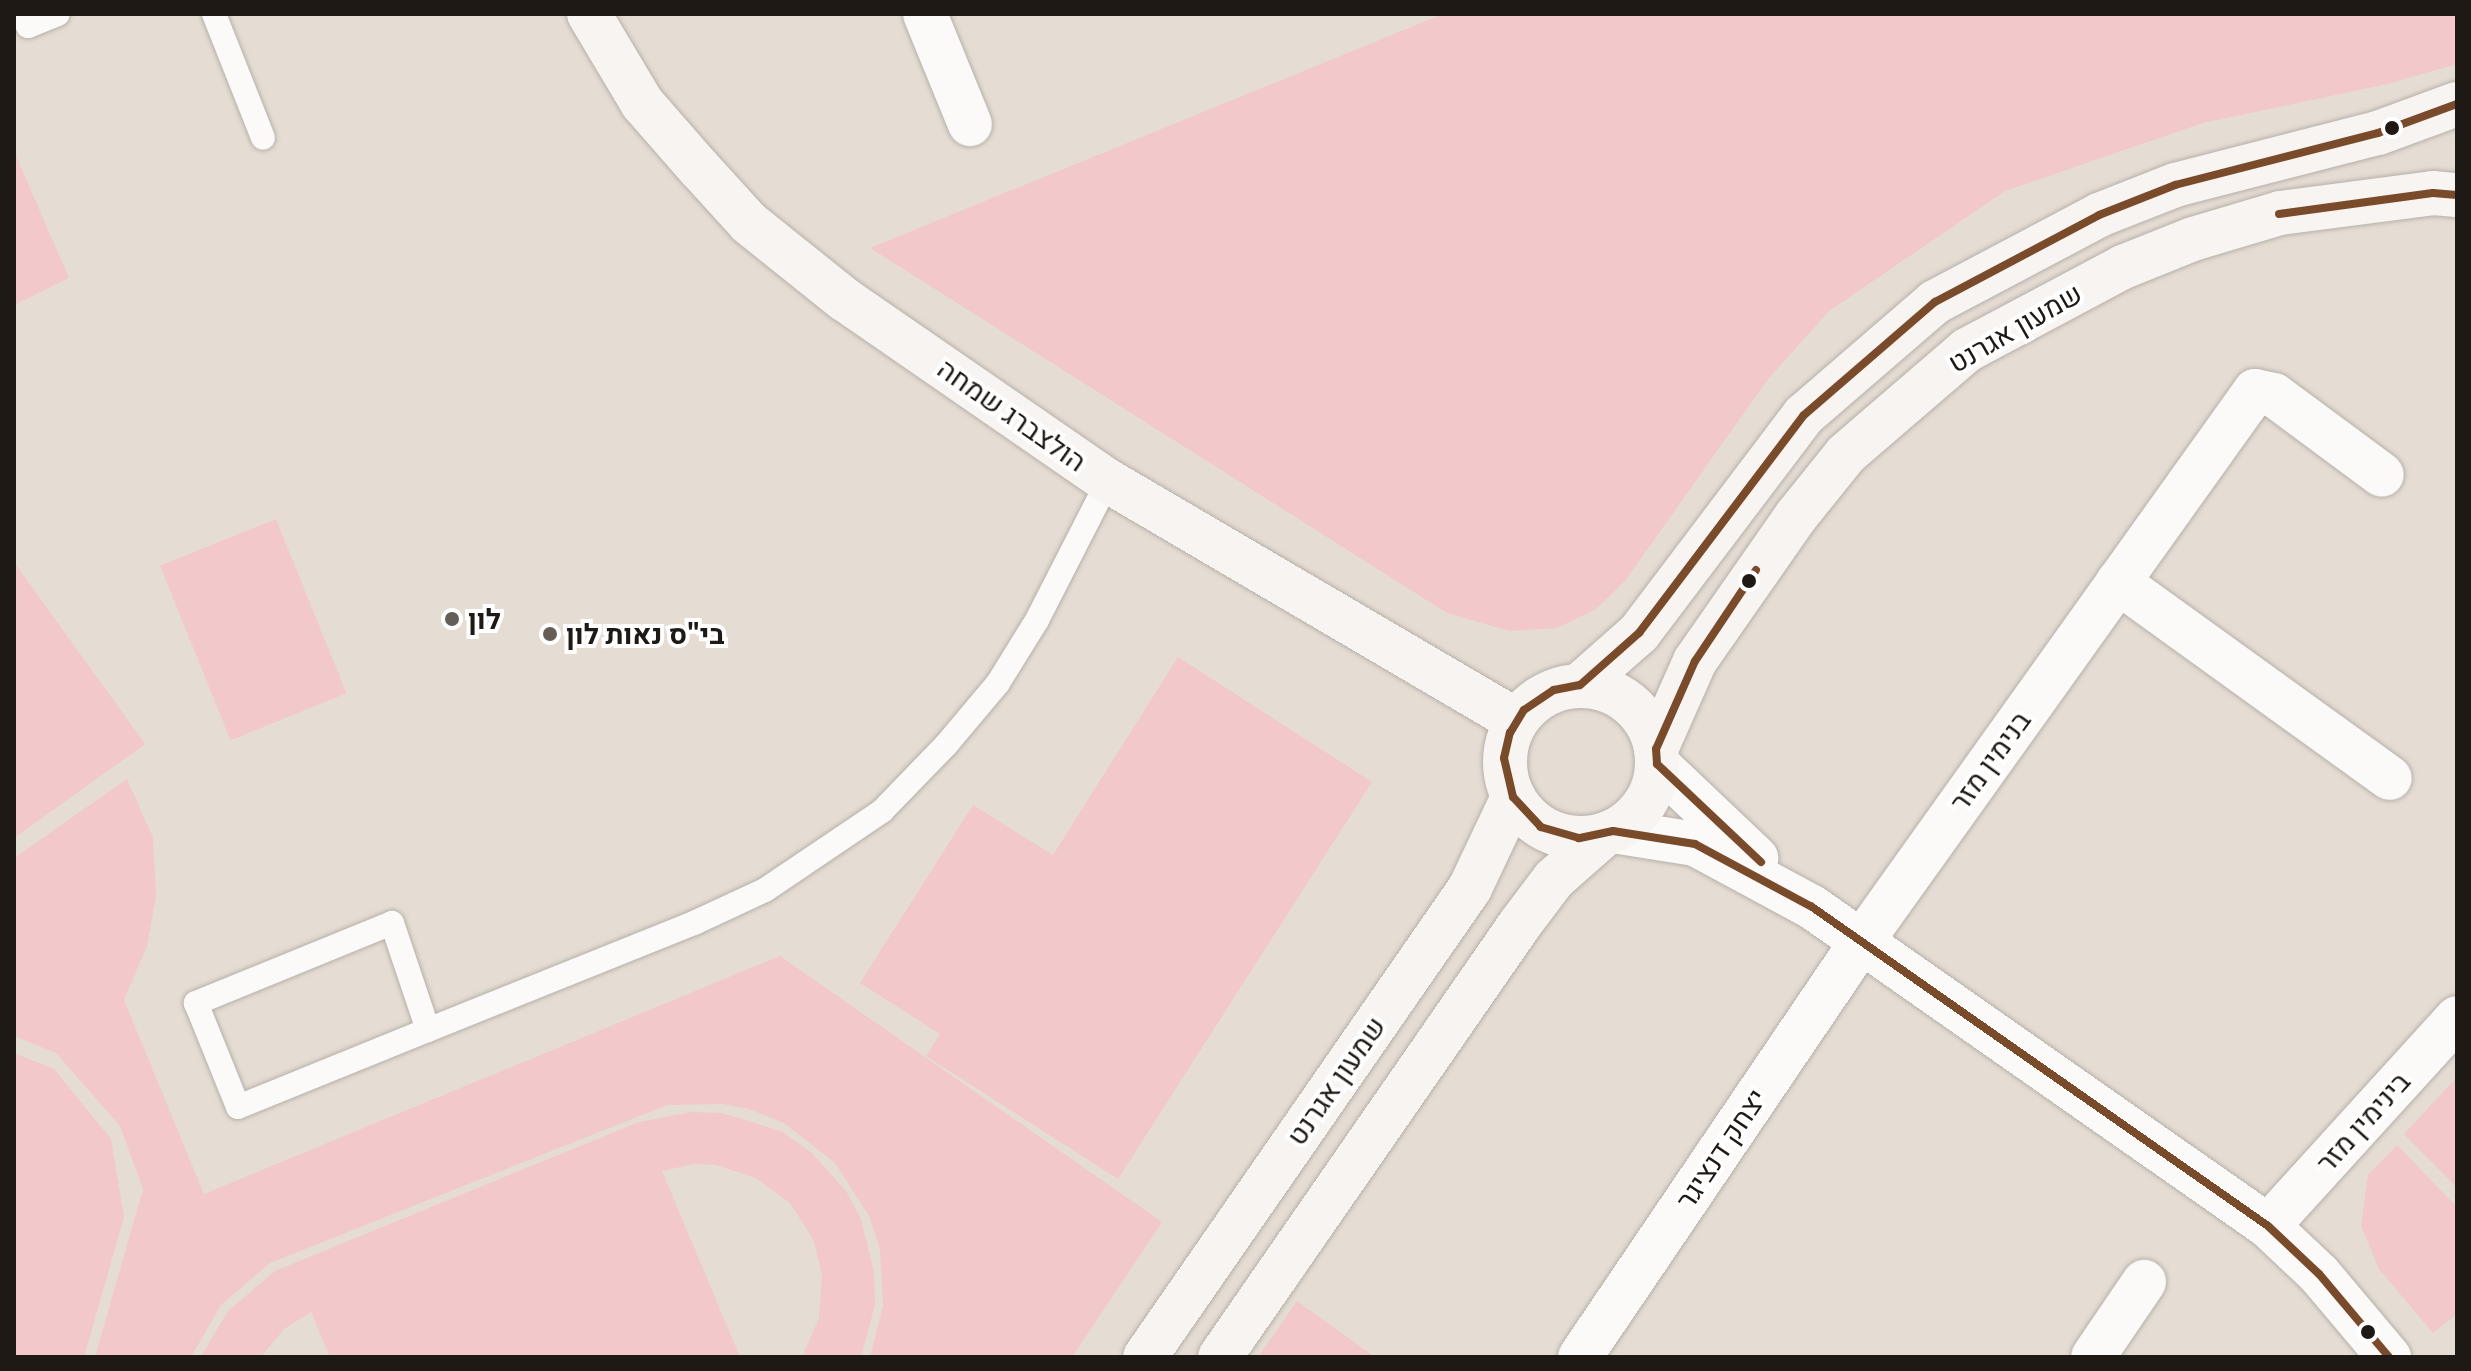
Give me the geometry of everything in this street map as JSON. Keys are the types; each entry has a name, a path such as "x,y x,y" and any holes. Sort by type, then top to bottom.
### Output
{"street":[{"name":"הולצברג שמחה","path":"589,14 642,103 749,223 844,299 1108,481 1516,720"},
{"path":"925,14 970,124"},
{"name":"שמעון אגרנט","path":"1580,685 1639,633 1804,415 1935,302 2099,215 2175,185 2378,133 2457,104"},
{"name":"שמעון אגרנט","path":"1656,757 1695,661 1797,515 1846,454 1967,350 2123,267 2193,239 2280,213 2433,193 2457,195"},
{"name":"בנימין מזר","path":"1862,941 2255,391 2274,395 2382,475"},
{"path":"2118,582 2390,778"},
{"path":"1220,1357 1554,879 1609,833 1647,801 1656,757 1647,724 1629,703 1607,690 1580,685 1543,695 1516,720 1504,758 1513,797 1530,819 1553,833 1579,838 1609,833 1695,844 1812,907 2268,1226 2319,1274 2389,1357"},
{"path":"1656,757 1812,907"},
{"name":"שמעון אגרנט","path":"1145,1357 1470,888 1513,797"},
{"name":"יצחק דנציגר","path":"1580,1357 1862,941"},
{"name":"בינימין מזר","path":"2268,1226 2457,1018"},
{"path":"2093,1357 2144,1282"}],"lane":[{"path":"23,14 28,26 58,14"},
{"path":"214,14 263,138"},
{"path":"428,1030 392,923 196,1003 238,1107 428,1030 765,890 882,811 998,683 1037,620 1108,481"}],"shaded area":[{"path":"1443,14 2457,14 2457,64 2387,84 2203,123 2005,191 1829,311 1769,378 1624,582 1595,610 1557,628 1510,631 1447,613 870,248"},
{"path":"14,151 69,278 14,305"},
{"path":"276,519 346,693 231,740 160,566"},
{"path":"14,562 145,744 14,838"},
{"path":"1178,657 1372,782 1118,1179 926,1056 940,1034 860,983 973,805 1053,855"},
{"path":"127,779 153,838 156,896 147,946 124,1000 204,1194 780,956 1162,1222 1072,1357 870,1357 883,1306 880,1249 869,1216 835,1163 784,1123 749,1109 723,1104 667,1105 270,1263 221,1305 191,1357 95,1357 143,1189 120,1126 56,1053 14,1036 14,858"},
{"path":"14,1053 54,1069 111,1139 124,1217 84,1357 14,1357"},
{"path":"2457,1077 2457,1188 2404,1134"},
{"path":"692,1112 722,1113 781,1131 812,1153 846,1191 861,1219 874,1271 875,1305 861,1357 802,1357 819,1318 822,1275 813,1239 790,1203 756,1178 716,1165 694,1164 662,1171 740,1357 330,1357 311,1312 284,1329 261,1357 201,1357 228,1311 275,1271 639,1122"},
{"path":"2397,1145 2457,1207 2457,1314 2433,1333 2379,1269 2361,1226 2368,1175"},
{"path":"1297,1301 1375,1357 1258,1357"}],"transit line":[{"path":"2389,1357 2319,1274 2268,1226 1812,907 1695,844 1613,831 1579,838 1541,827 1513,797 1504,758 1510,733 1524,710 1554,690 1580,685 1639,633 1804,415 1935,302 2099,215 2175,185 2378,133 2457,104"},
{"path":"2279,214 2433,193 2457,195"},
{"path":"1756,570 1695,661 1656,749 1657,764 1761,862"}],"place":[{"name":"לון","path":"452,619"},
{"name":"בי\"ס נאות לון","path":"550,634"}]}
